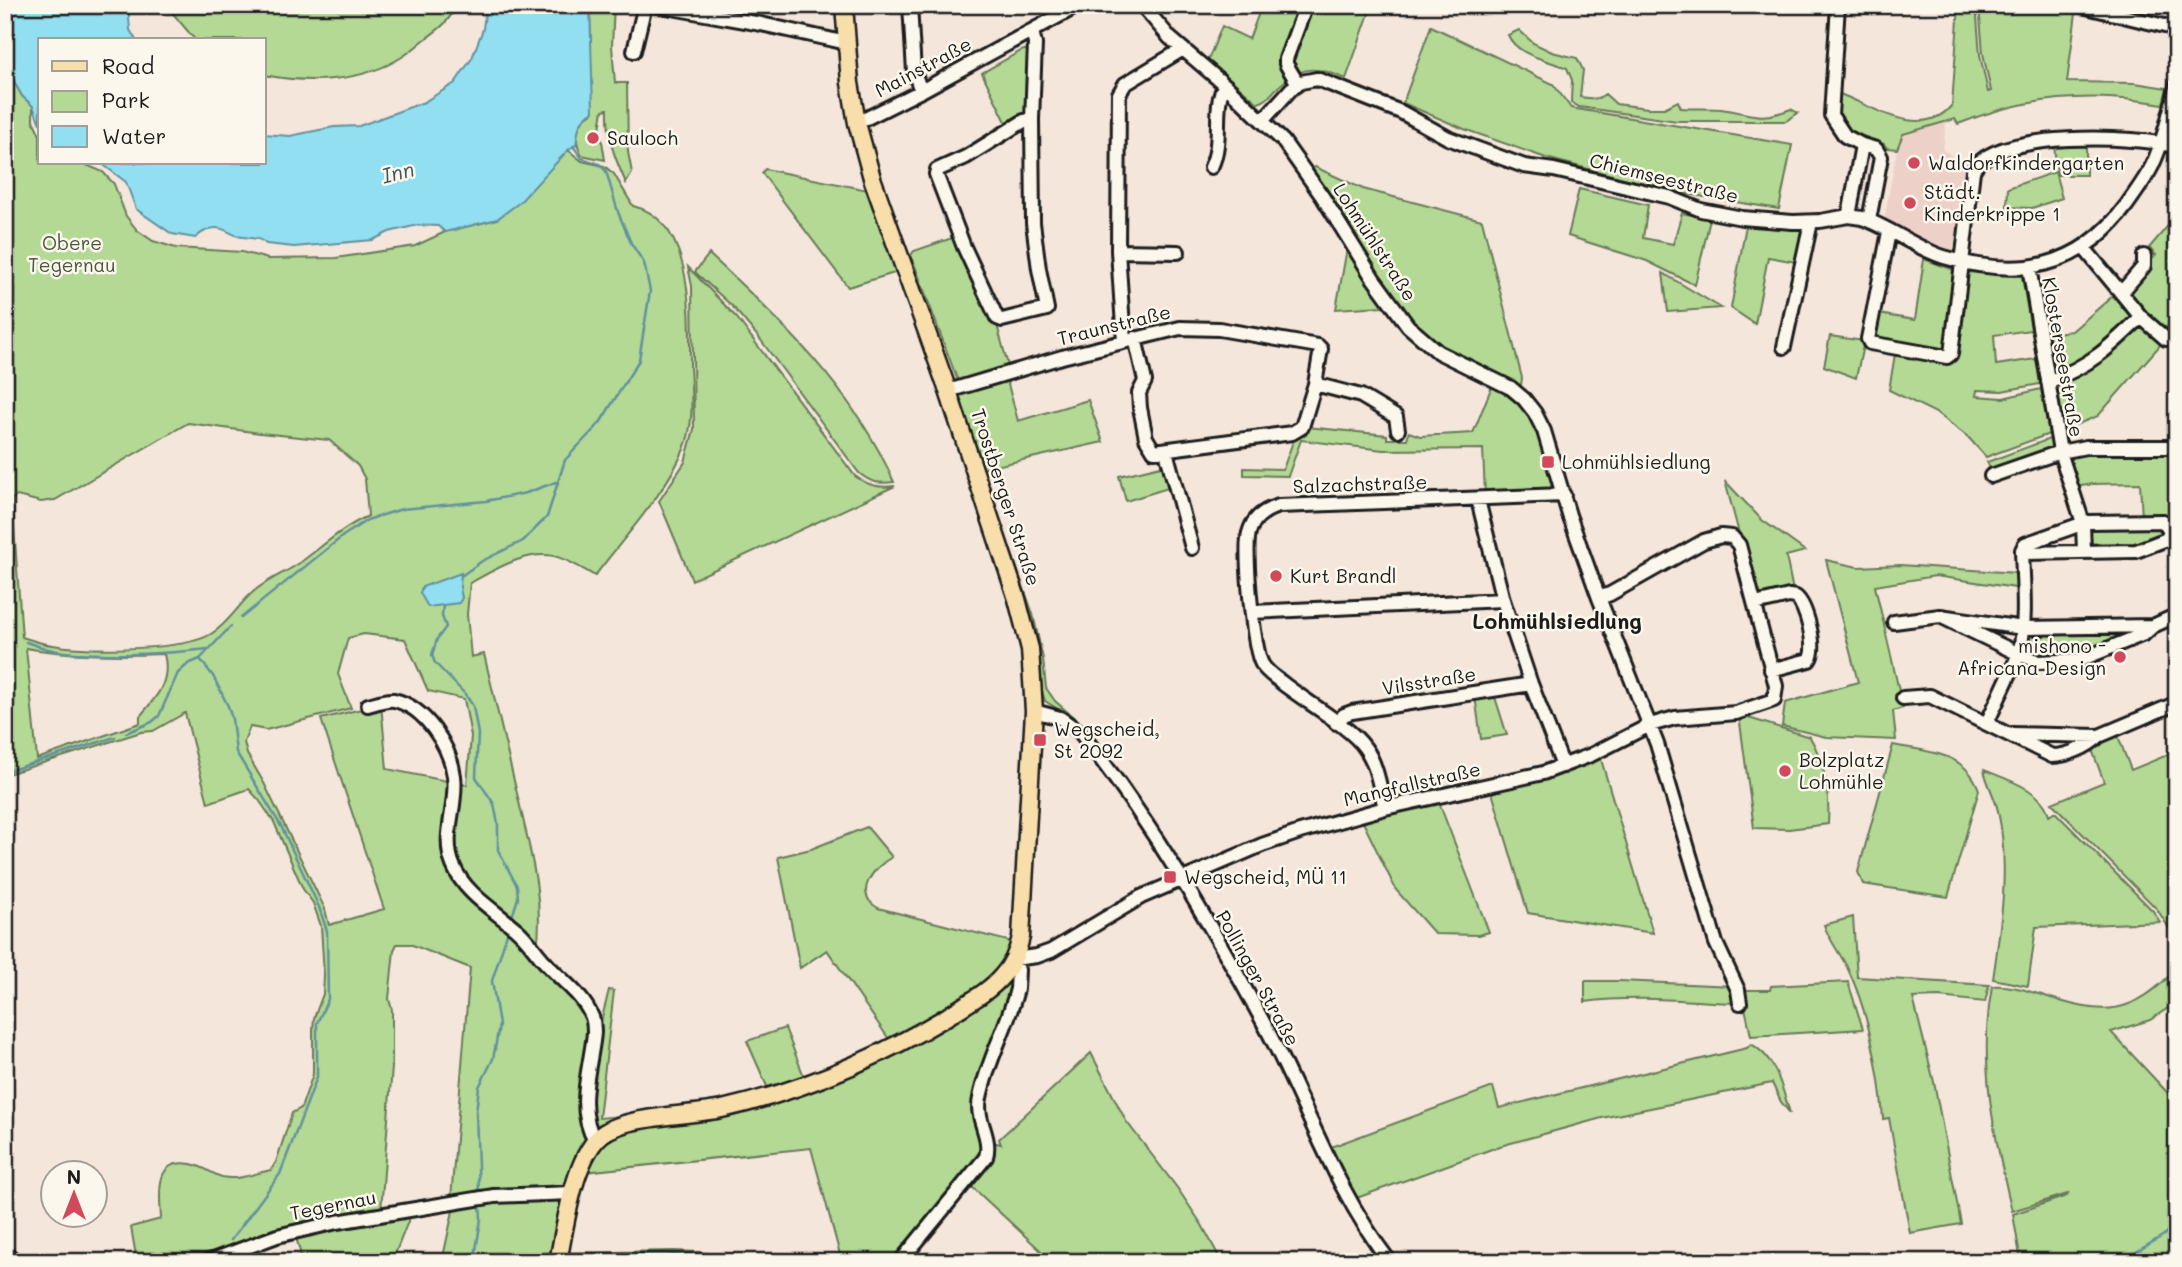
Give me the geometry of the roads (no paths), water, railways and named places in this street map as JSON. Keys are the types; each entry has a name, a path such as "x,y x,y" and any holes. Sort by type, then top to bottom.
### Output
{"main road":[{"name":"Trostberger Straße","path":"595,1141 611,1128 627,1123 702,1113 774,1095 848,1067 906,1040 957,1010 1000,979 1014,959 1023,929 1029,767 1034,711 1032,661 1024,622 948,391 881,207 857,123 847,43 847,5"},
{"name":"Trostberger Straße","path":"847,5 851,30 849,62"},
{"path":"558,1262 572,1193 595,1141"}],"street":[{"path":"634,51 645,5"},
{"path":"656,5 847,43"},
{"path":"910,5 914,72 921,91"},
{"name":"Mainstraße","path":"857,123 1079,5"},
{"name":"Lohmühlstraße","path":"1142,5 1170,38 1263,120 1297,159 1373,278 1408,326 1438,352 1511,388 1528,403 1544,431 1564,495"},
{"path":"1263,120 1298,84 1286,64 1286,59 1306,5"},
{"path":"1838,5 1831,115 1845,136 1876,149 1881,157 1869,220"},
{"path":"2078,5 2177,30"},
{"path":"1032,31 1035,44 1032,120 1033,223 1047,309 1002,320 998,318 964,247 936,174 937,170 966,157 1024,121 1032,120"},
{"path":"1182,49 1131,80 1119,91 1118,251 1129,340 1145,375 1138,399 1146,438 1154,451 1166,451 1292,433 1302,427 1305,421 1315,384 1368,399 1396,417 1398,430"},
{"name":"Chiemseestraße","path":"1298,84 1308,80 1322,80 1401,112 1448,138 1524,166 1554,170 1669,197 1701,210 1742,218 1811,222 1849,216 1869,220 1927,251 1961,262 2029,267 2056,261 2084,248 2119,214 2142,185 2161,144 2177,84"},
{"path":"1211,167 1218,153 1221,94 1225,85"},
{"path":"1889,232 1868,339 1870,343 1945,357 1951,354 1973,171 1980,160 2039,141 2108,139 2177,147"},
{"path":"1849,216 1863,145"},
{"path":"1784,347 1811,222"},
{"path":"2084,248 2141,317 2165,339"},
{"path":"1118,251 1178,252"},
{"path":"2121,293 2144,265 2144,257"},
{"name":"Klosterseestraße","path":"2029,267 2060,452 2083,523 2084,552"},
{"path":"2048,382 2084,367 2106,351 2141,317"},
{"name":"Traunstraße","path":"948,391 1062,357 1180,328 1204,328 1318,346 1321,351 1315,384"},
{"path":"1991,476 2060,452 2093,446 2177,447"},
{"path":"1166,451 1192,548"},
{"path":"1564,495 1599,598 1650,726 1716,943 1738,990 1740,1003"},
{"name":"Salzachstraße","path":"1385,808 1366,748 1263,667 1252,612 1247,540 1255,521 1264,511 1290,505 1564,495"},
{"path":"1478,500 1503,600 1531,684 1563,766"},
{"path":"1987,723 2019,654 2023,628 2022,553 2025,544 2083,523 2163,521 2170,531 2167,539 2136,551 2022,553"},
{"path":"1599,598 1704,541 1726,536 1739,545 1771,670 1776,693 1774,700 1736,713 1675,718 1650,726"},
{"path":"2041,538 2038,541 2039,548 2044,553"},
{"path":"1755,604 1789,596 1800,600 1814,646 1809,660 1771,670"},
{"path":"1252,612 1503,600"},
{"path":"1940,616 2039,662 2076,661 2144,634 2177,615"},
{"path":"1894,622 1940,616 2023,628 2154,626"},
{"path":"1987,639 1987,631 1992,624"},
{"path":"2126,626 2130,633 2126,642"},
{"name":"Vilsstraße","path":"1336,723 1341,717 1352,712 1531,684"},
{"path":"1903,698 1930,696 2052,756 2071,752 2090,744 2099,736 2177,704"},
{"path":"368,705 392,700 407,706 427,721 445,746 454,776 448,841 451,860 467,887 518,930 548,966 580,997 593,1021 594,1037 585,1086 585,1115 589,1132 595,1141"},
{"path":"1640,704 1675,718"},
{"name":"Pollinger Straße","path":"1034,711 1060,718 1080,732 1182,880 1262,1019 1346,1195 1390,1262"},
{"name":"Mangfallstraße","path":"1014,959 1051,951 1132,901 1287,836 1385,808 1490,786 1563,766 1650,726"},
{"path":"2000,730 2018,735 2099,736"},
{"path":"2038,750 2036,740 2042,736"},
{"path":"2070,736 2075,744 2071,752"},
{"name":"Trostberger Straße","path":"900,1262 986,1157 988,1139 979,1119 979,1100 1017,989 1018,970 1014,959"},
{"name":"Tegernau","path":"207,1262 307,1228 487,1197 525,1193 572,1193"},
{"path":"5,1253 17,1262"}],"water":[{"path":"5,5 128,5 130,30 135,38 38,38 38,119 33,106 22,96 5,65"},
{"name":"Inn","path":"486,5 590,5 593,111 580,125 576,145 568,150 520,202 497,219 445,232 438,226 418,225 389,232 373,240 294,247 266,244 219,228 207,230 195,238 172,234 136,209 126,182 102,164 266,164 266,134 290,136 334,127 359,126 424,102 455,83 472,58 483,29"},
{"path":"461,573 462,598 459,603 428,607 420,593 422,587"}],"waterway":[{"path":"461,576 482,561 523,541 547,517 565,460 600,423 639,360 650,291 644,263 631,243 618,212 606,171 599,164 582,158 573,146"},
{"path":"241,618 343,536 367,520 402,509 486,501 526,493 556,482"},
{"path":"443,605 442,616 446,627 437,639 432,655 435,663 473,706 478,734 476,777 494,804 498,824 498,850 517,886 518,898 511,920"},
{"path":"126,733 152,722 159,716 178,673 188,664 200,659 231,626"},
{"path":"26,642 59,651 98,654 208,649"},
{"path":"200,659 213,676 228,706 236,752 281,826 319,907 327,931 328,999 317,1023 317,1077 280,1174 231,1240"},
{"path":"5,772 115,737"},
{"path":"479,1193 476,1112 479,1087 493,1059 496,1043 499,1025 492,981 508,930"},
{"path":"474,1262 481,1219 480,1203"},
{"path":"2120,1262 2164,1235 2177,1219"},
{"path":"571,1256 664,1253 732,1262"}],"place":[{"name":"Sauloch","path":"593,138"},
{"name":"Waldorfkindergarten","path":"1914,163"},
{"name":"Städt. Kinderkrippe 1","path":"1910,203"},
{"name":"Lohmühlsiedlung","path":"1548,462"},
{"name":"Kurt Brandl","path":"1276,576"},
{"name":"mishono - Africana Design","path":"2120,657"},
{"name":"Wegscheid, St 2092","path":"1040,740"},
{"name":"Bolzplatz Lohmühle","path":"1785,771"},
{"name":"Wegscheid, MÜ 11","path":"1170,877"}],"district":[{"name":"Lohmühlsiedlung","path":"1557,622"}],"park label":[{"name":"Obere Tegernau","path":"72,254"}]}
